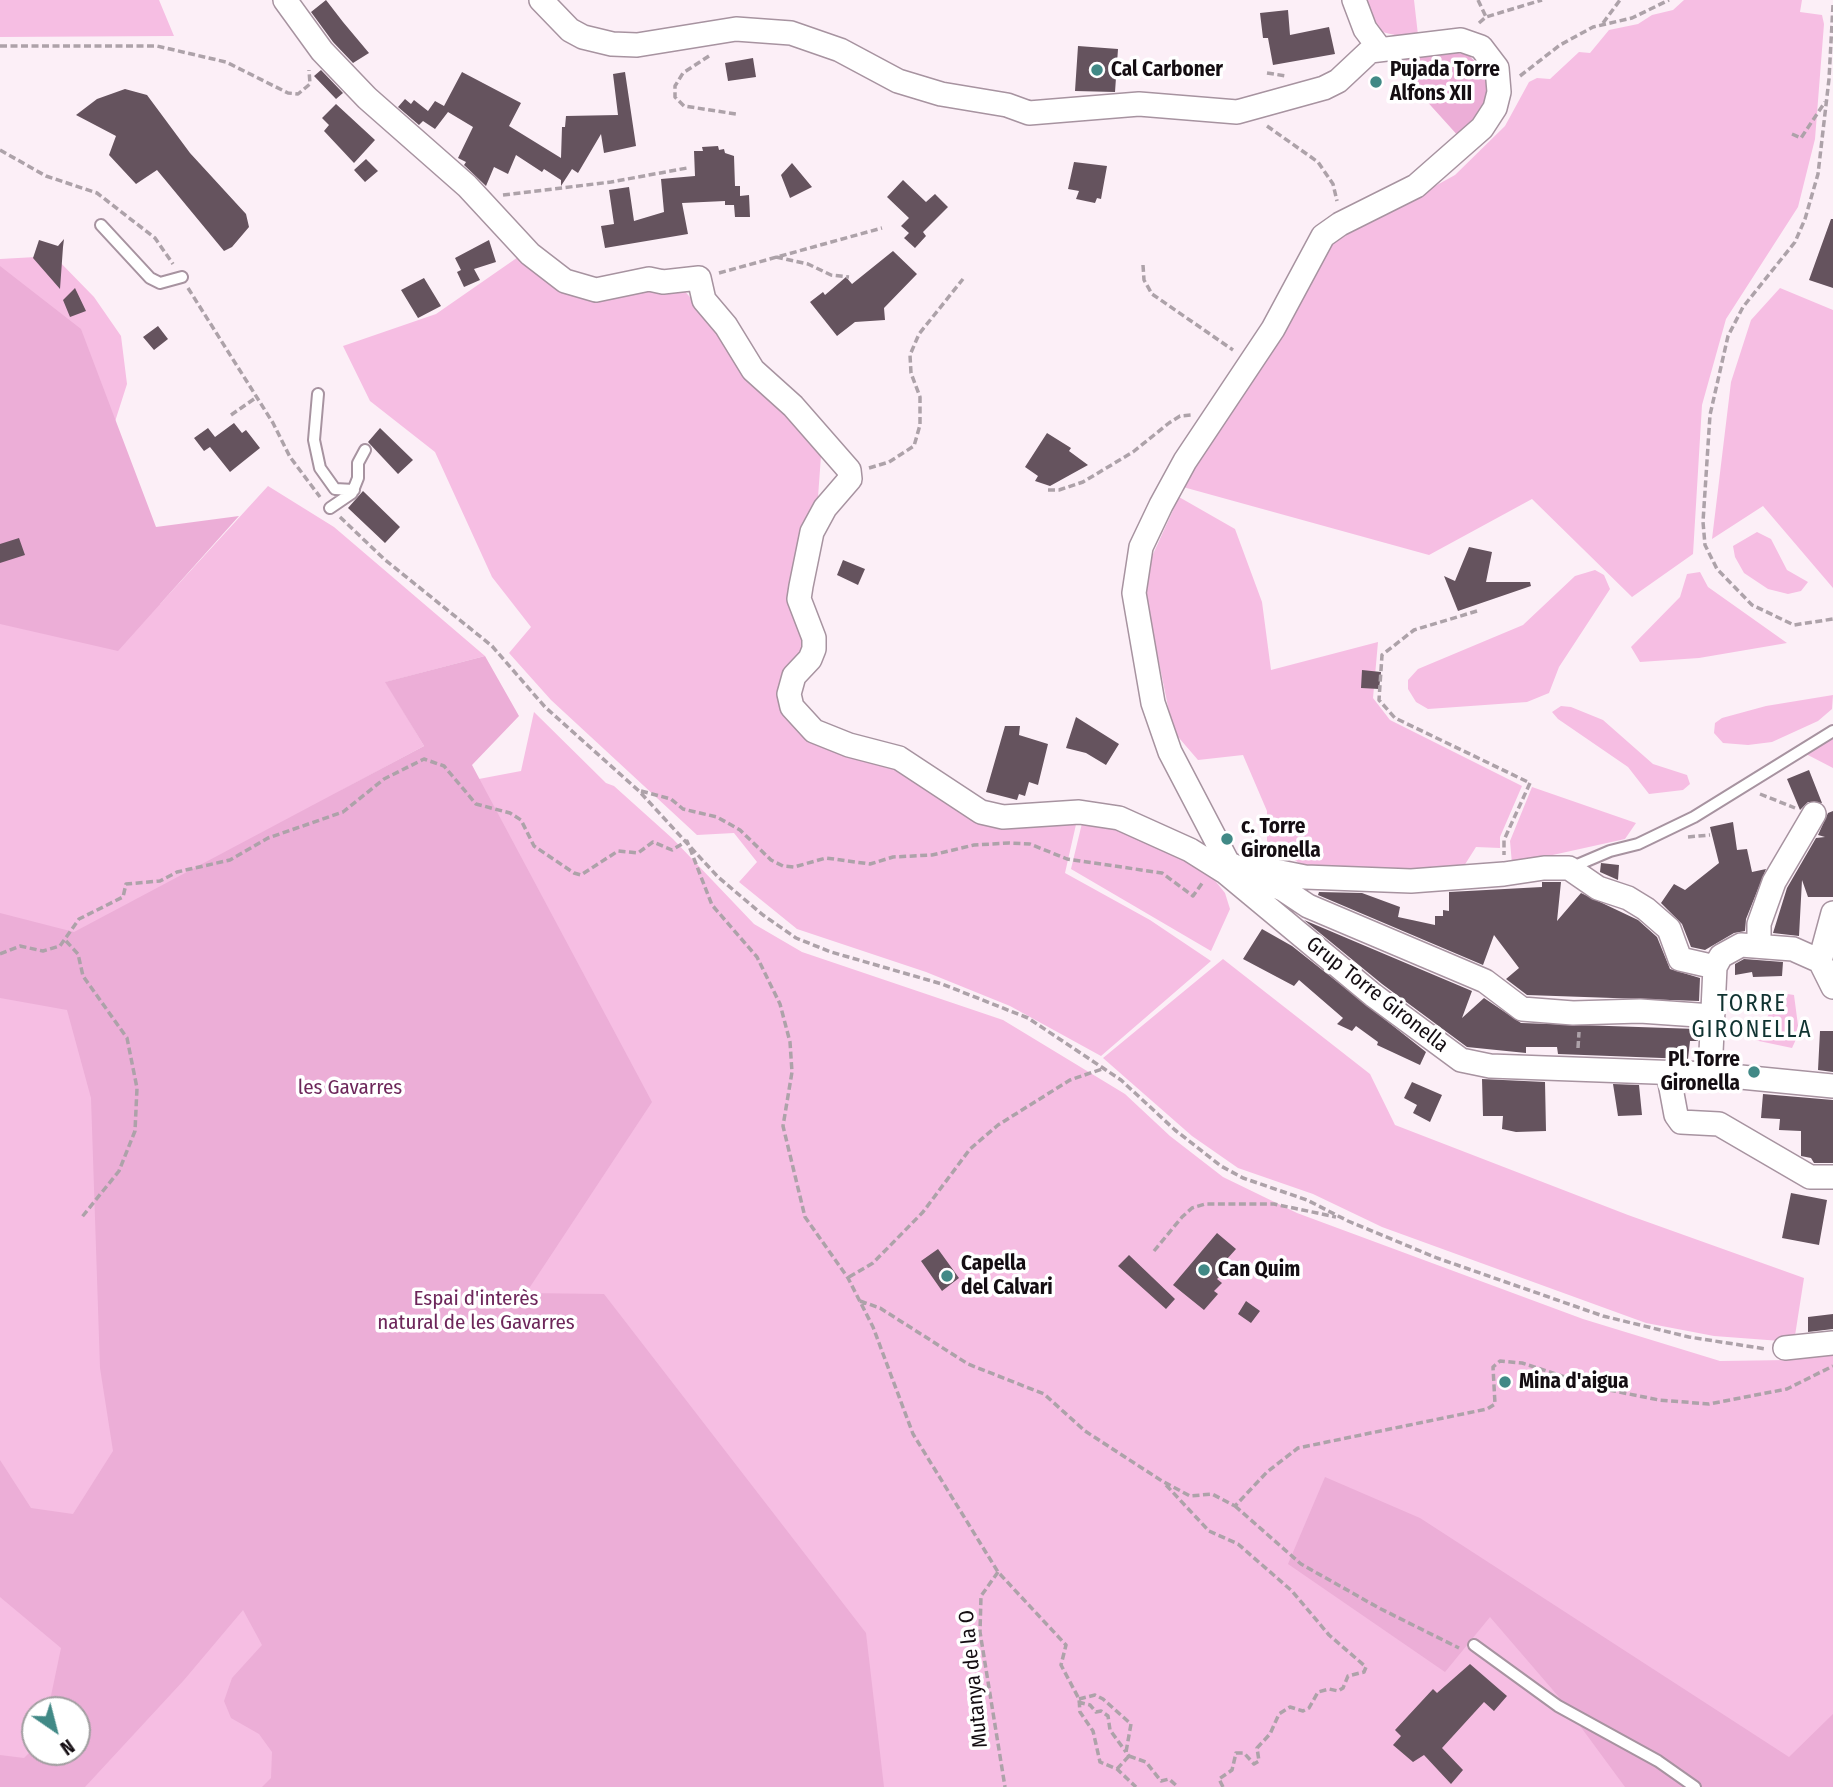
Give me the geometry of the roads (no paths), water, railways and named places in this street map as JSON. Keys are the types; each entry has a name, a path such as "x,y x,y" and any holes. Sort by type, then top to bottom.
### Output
{"street":[{"path":"285,0 308,32 367,98 467,186 530,254 565,281 580,288 596,290 649,279 663,282 699,278 704,300 726,326 753,370 793,406 850,474 844,488 820,516 807,547 799,599 814,638 814,649 810,659 794,676 789,694 792,707 800,719 825,737 886,753 912,764 981,812 1003,817 1079,812 1119,818 1223,867 1362,881 1411,881 1569,868 1598,888 1628,898 1646,909 1669,929 1680,958 1715,967"},
{"path":"541,0 570,30 583,37 637,46 736,29 791,33 840,50 898,81 941,94 1007,105 1029,113 1139,104 1219,112 1254,108 1331,85 1354,68 1370,51 1380,49 1461,40 1481,47 1492,58 1497,68 1499,92 1495,108 1482,128 1454,156 1416,186 1340,224 1323,236 1315,246 1252,363 1215,416 1161,505 1141,547 1134,593 1150,691 1161,730 1223,867"},
{"path":"1354,0 1365,29 1380,49"},
{"path":"1759,944 1759,924 1774,882 1814,814"},
{"name":"Grup Torre Gironella","path":"1223,867 1485,981 1522,1009 1640,1011 1675,1016 1712,1016"},
{"name":"Grup Torre Gironella","path":"1223,867 1373,995 1461,1060 1490,1066 1710,1074 1833,1086"},
{"path":"1820,961 1833,913"},
{"path":"1710,1074 1715,967 1721,956 1741,945 1759,944 1793,949 1820,961 1833,987"},
{"path":"1668,1072 1676,1115 1681,1122 1719,1124 1810,1177 1833,1177"},
{"path":"1785,1348 1833,1343"}],"lane":[{"path":"101,225 150,278 160,284 182,277"},
{"path":"318,394 314,440 320,468 335,489 354,490"},
{"path":"330,508 342,502 354,490 358,463 365,450"},
{"path":"1569,868 1610,851 1638,844 1742,788 1833,731"},
{"path":"1470,1649 1558,1706 1658,1761 1695,1787"}],"place":[{"name":"Cal Carboner","path":"1097,70"},
{"name":"Pujada Torre Alfons XII","path":"1376,82"},
{"name":"c. Torre Gironella","path":"1227,839"},
{"name":"Pl. Torre Gironella","path":"1754,1072"},
{"name":"Can Quim","path":"1204,1270"},
{"name":"Capella del Calvari","path":"947,1276"},
{"name":"Mina d'aigua","path":"1505,1382"}],"district":[{"name":"TORRE GIRONELLA","path":"1752,1018"}],"park label":[{"name":"les Gavarres","path":"350,1088"},
{"name":"Espai d'interès natural de les Gavarres","path":"476,1311"}]}
